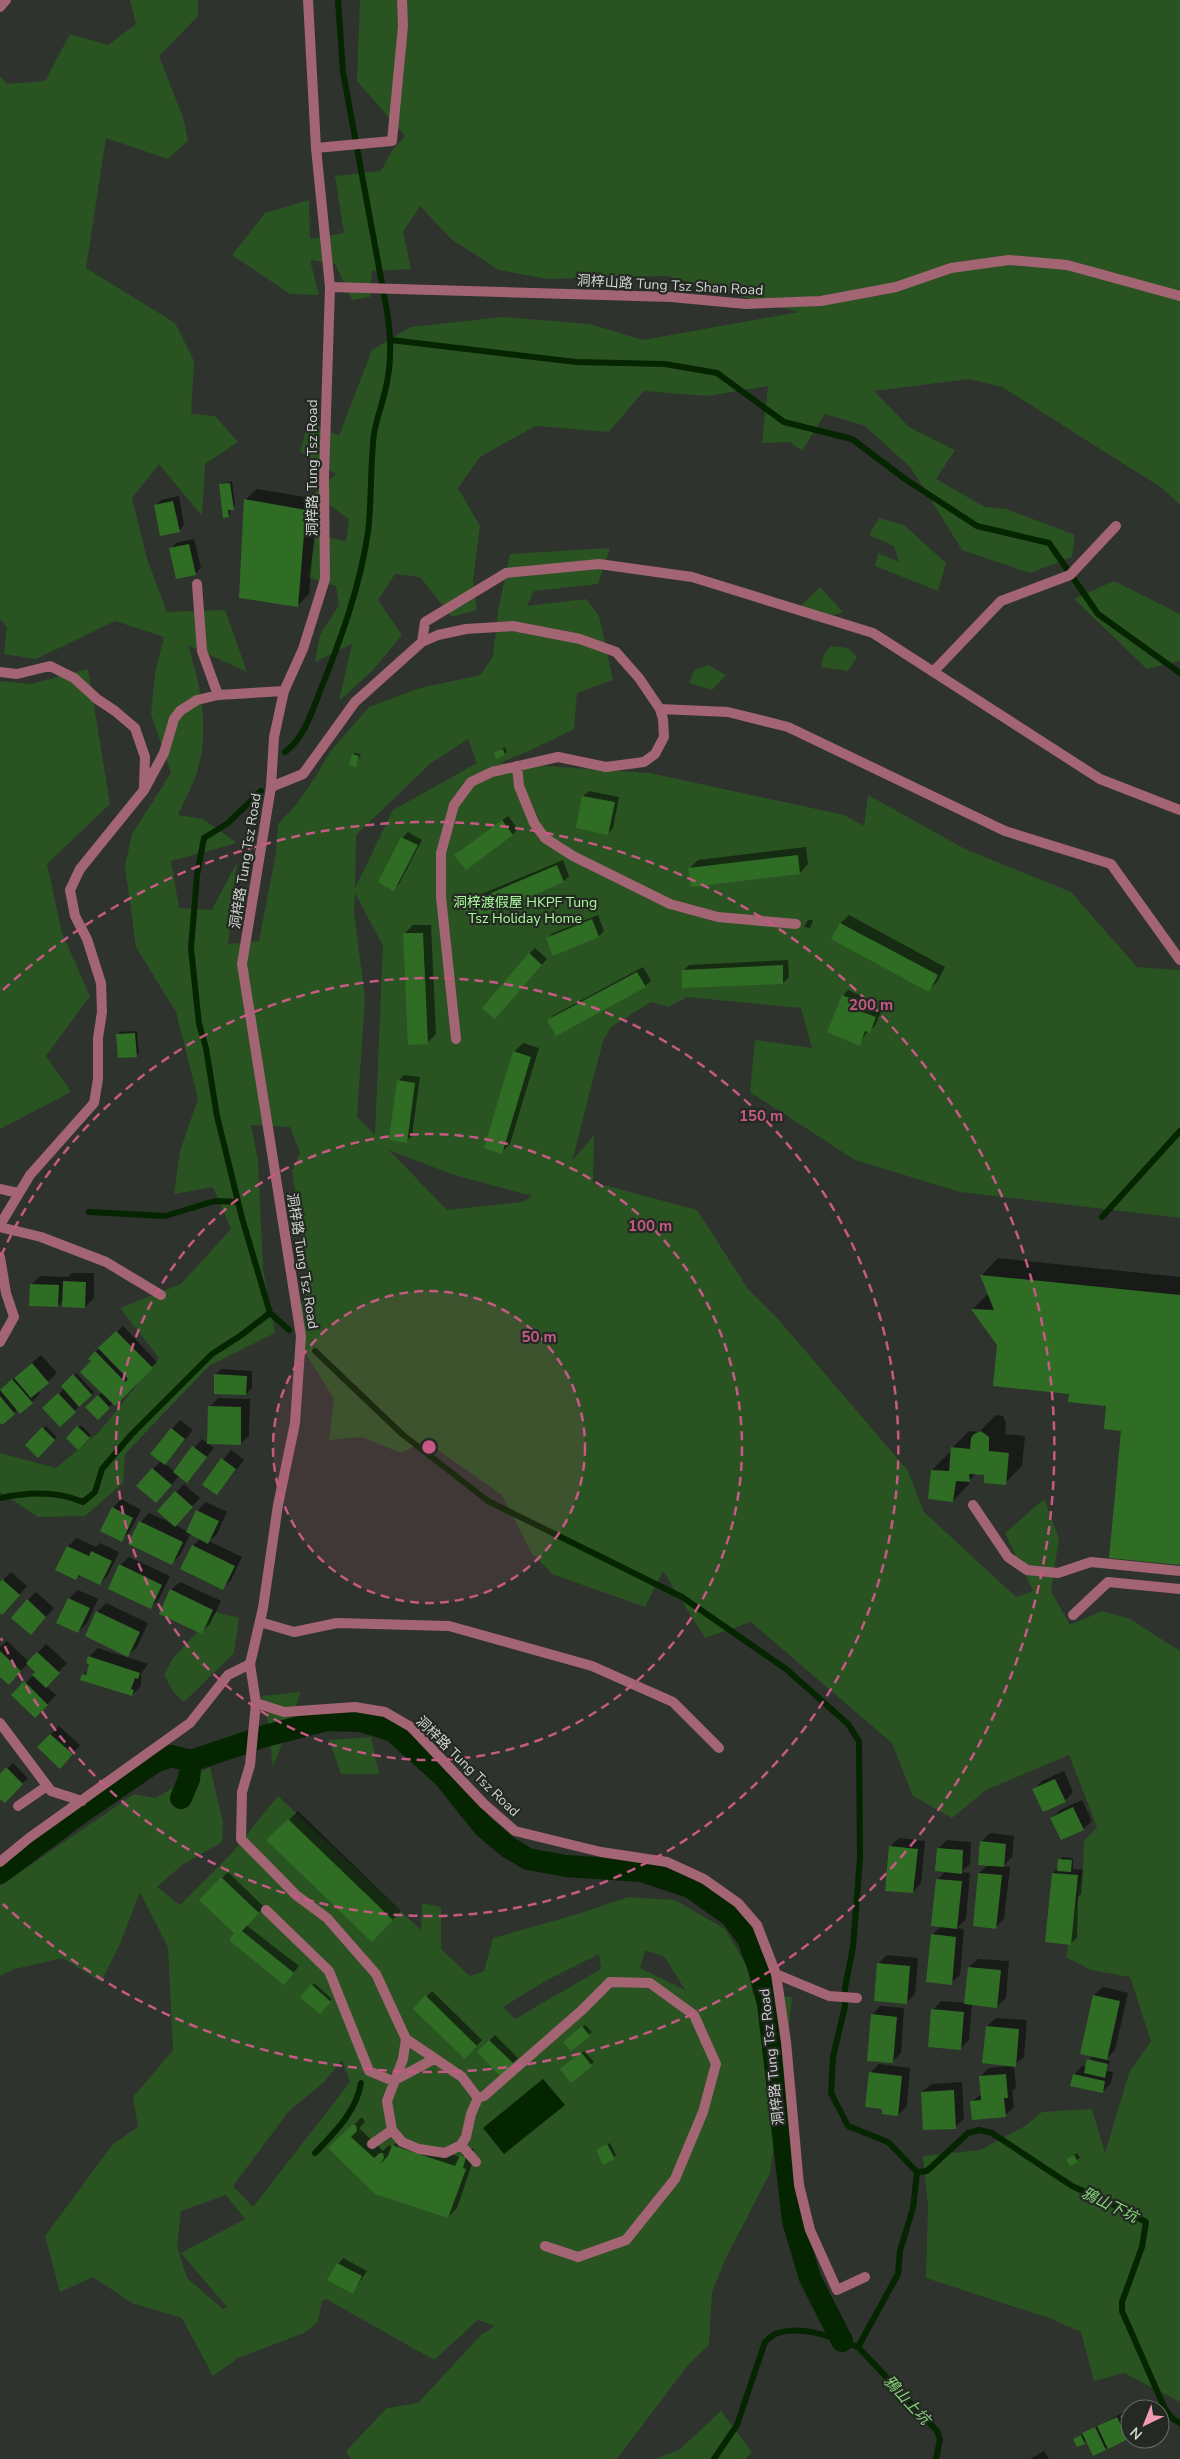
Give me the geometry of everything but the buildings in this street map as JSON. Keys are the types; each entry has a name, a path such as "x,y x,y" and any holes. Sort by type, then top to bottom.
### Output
{"street":[{"path":"0,7 6,0"},
{"name":"洞梓路 Tung Tsz Road","path":"308,0 316,148 330,287 324,467 325,579 303,648 284,692 274,737 271,787 242,964 302,1336 295,1423 278,1505 260,1622 250,1664 256,1703 284,1712 355,1706 385,1712 411,1727 484,1804 515,1831 601,1852 667,1862 704,1879 738,1903 757,1925 776,1974 786,2042 799,2185 810,2230 837,2290 866,2277"},
{"path":"316,148 392,141 403,26 402,0"},
{"name":"洞梓山路 Tung Tsz Shan Road","path":"330,287 671,297 746,304 821,301 896,287 951,268 1009,260 1067,265 1180,296"},
{"path":"933,672 1001,601 1070,576 1116,526"},
{"path":"422,642 425,622 506,573 599,564 692,578 873,633 1100,779 1180,810"},
{"path":"197,584 202,651 218,695"},
{"path":"271,787 303,774 355,702 422,642 438,635 466,629 513,626 580,639 616,652 639,678 660,709 664,736 655,754 644,762 606,767 558,757 517,766 492,772 471,782 454,805 441,853 440,897 456,1040"},
{"path":"0,672 17,674 50,666 74,678 97,699 115,711 135,728 145,757 144,790"},
{"path":"161,1295 106,1262 42,1237 0,1226 30,1175 94,1103 98,1079 98,1038 102,1012 101,983 88,939 74,916 70,890 80,869 144,790 164,753 174,719 180,711 197,700 218,695 284,692"},
{"path":"660,709 728,712 788,727 1005,831 1111,864 1180,960"},
{"path":"517,766 519,786 534,823 545,838 573,856 670,904 718,917 796,924"},
{"path":"0,1190 18,1193"},
{"path":"0,1257 6,1293 14,1317 0,1342"},
{"path":"973,1505 1008,1558 1027,1570 1058,1572 1090,1562 1180,1571"},
{"path":"1073,1615 1108,1582 1180,1589"},
{"path":"260,1622 294,1632 336,1623 449,1626 592,1666 673,1702 719,1748"},
{"path":"0,1862 190,1723 228,1675 250,1664"},
{"path":"256,1703 250,1765 242,1792 242,1839 296,1894 327,1918 376,1974 406,2039 462,2077 478,2098"},
{"path":"0,1723 51,1791 82,1801"},
{"path":"18,1806 47,1786"},
{"path":"266,1910 329,1971 369,2071 393,2081"},
{"path":"776,1974 829,1996 856,1998"},
{"path":"406,2039 403,2059 393,2081 387,2101 392,2130 402,2142 419,2149 444,2153 461,2146 466,2137 470,2114 478,2098 484,2096 575,2016 610,1982 650,1983 694,2015 716,2064 703,2112 675,2180 626,2240 578,2257 544,2246"},
{"path":"393,2081 434,2059"},
{"path":"372,2144 392,2130"},
{"path":"461,2146 476,2162"}],"green space":[{"name":"洞梓渡假屋 HKPF Tung Tsz Holiday Home","path":"130,0 198,0 198,16 159,56 184,120 188,141 168,159 106,138 86,268 175,323 194,361 191,414 215,416 238,442 205,464 202,516 159,464 132,498 147,559 167,612 225,610 247,672 188,645 202,704 203,734 199,765 178,815 203,819 237,843 171,861 179,908 212,910 237,862 228,944 259,941 276,853 278,824 295,806 329,753 369,707 420,688 481,675 493,656 498,611 510,554 610,548 598,584 534,591 527,606 586,599 599,616 613,680 577,693 574,729 500,763 650,773 844,815 864,826 868,795 965,849 1071,892 1137,967 1180,970 1180,1218 960,1192 855,1160 750,1092 755,1040 812,1048 801,1008 687,997 668,1007 651,1002 611,1027 603,1041 572,1161 594,1135 593,1182 697,1210 748,1289 778,1319 908,1471 924,1512 1016,1597 1033,1591 1005,1533 1044,1499 1059,1538 1051,1591 1070,1625 1102,1611 1130,1619 1180,1651 1180,2402 1124,2373 1094,2381 1081,2332 1049,2318 926,2278 928,2206 923,2156 980,2150 1025,2126 1042,2112 1092,2109 1105,2153 1129,2073 1151,2041 1130,1977 1091,1970 1066,1957 1083,1867 1084,1841 1097,1827 1069,1755 986,1790 952,1818 913,1796 892,1743 751,1622 705,1638 663,1571 645,1607 552,1574 531,1552 502,1495 425,1441 401,1453 361,1437 329,1440 334,1399 306,1354 294,1328 308,1282 292,1171 300,1153 290,1127 251,1125 258,1161 263,1269 275,1333 209,1366 125,1454 123,1483 85,1516 38,1517 0,1492 0,1453 56,1468 99,1432 159,1358 120,1308 181,1284 231,1229 213,1187 174,1194 180,1151 198,1099 176,1012 136,947 125,866 132,834 171,773 151,714 155,673 164,637 115,621 36,659 4,654 7,627 0,619 0,76 7,84 45,81 70,34 108,45 136,24","holes":["468,739 477,763 393,810 355,888 356,835 431,763","355,893 383,946 375,1135 357,1117 365,998 354,913","389,1150 454,1175 532,1196 522,1202 447,1210"]},
{"path":"360,0 1180,0 1180,505 1162,488 1002,387 969,379 874,391 909,427 955,450 936,479 985,507 1006,509 1075,535 1072,557 1030,573 962,550 911,468 865,426 825,414 802,451 790,442 762,443 768,386 707,396 644,391 609,432 535,426 480,457 458,488 480,526 473,581 477,610 452,617 420,577 395,574 378,600 402,635 373,670 339,701 352,644 315,662 320,635 339,605 336,586 308,577 316,535 346,541 349,519 314,494 336,474 300,452 308,421 339,436 372,350 411,327 503,317 590,324 643,340 799,312 666,276 548,279 499,270 451,239 420,206 403,232 411,269 372,271 370,297 352,300 335,264 310,260 319,295 290,294 232,255 265,213 309,200 310,239 344,233 335,176 381,171 391,152 405,136 357,81"},
{"path":"879,518 904,525 946,563 938,591 875,566 878,553 899,562 894,546 869,535"},
{"path":"1114,581 1180,614 1180,661 1147,669 1074,599"},
{"path":"820,587 843,612 814,622 800,607"},
{"path":"831,646 848,648 857,657 848,671 821,667 824,654"},
{"path":"708,665 726,675 712,690 689,683 695,670"},
{"path":"88,669 110,804 47,864 62,933 90,996 46,1056 71,1092 0,1129 0,681 31,684"},
{"path":"216,1612 239,1618 234,1653 184,1702 174,1693 164,1675 173,1658"},
{"path":"301,1692 273,1767 267,1715 262,1696"},
{"path":"371,1737 379,1774 341,1774 329,1740"},
{"path":"210,1767 223,1823 222,1842 182,1865 157,1887 180,1905 231,1854 278,1796 421,1930 422,1903 441,1907 441,1949 470,1976 484,1971 493,1938 581,1913 628,1897 675,1900 725,1929 748,1968 753,1995 792,1997 783,2085 770,2173 725,2260 712,2292 709,2345 688,2365 617,2459 351,2459 346,2451 387,2408 418,2403 481,2335 495,2326 478,2320 434,2360 326,2299 322,2301 318,2322 304,2333 238,2358 213,2376 182,2318 132,2303 93,2277 60,2292 45,2236 113,2144 138,2127 133,2097 173,2050 168,1947 140,1892 120,1944 101,1982 63,1958 15,1969 0,1976 0,1886 134,1794 155,1798","holes":["645,1950 665,1957 685,1990 640,1968","599,1954 601,1969 515,2019 503,2007 547,1980","342,2060 350,2082 253,2207 233,2186 289,2111 324,2082","226,2195 245,2219 181,2253 227,2307 223,2309 187,2278 177,2247 181,2211"]},
{"path":"721,2411 752,2452 745,2459 656,2459 679,2450"}],"shaded area":[{"path":"543,2079 565,2105 504,2154 483,2128"}],"waterway":[{"path":"285,752 297,740 310,716 355,593 368,532 374,434 386,389 390,364 387,311 343,72 338,0"},
{"path":"391,340 576,362 665,364 717,373 784,422 852,439 905,479 977,526 1049,543 1098,614 1180,673"},
{"path":"261,791 228,823 204,838 197,875 191,948 199,1024 206,1048 217,1116 242,1218 270,1313 289,1330"},
{"path":"1102,1217 1180,1131"},
{"path":"89,1212 165,1216 215,1201 238,1202"},
{"path":"0,1498 53,1494 83,1502 95,1492 102,1469 131,1435 212,1354 270,1313"},
{"path":"315,1351 402,1434 488,1501 682,1597 786,1669 848,1724 859,1741 860,1858 853,1947 845,1988 845,2006 833,2057 831,2093 848,2126 888,2142 917,2172 913,2208 900,2251 898,2274 858,2347 808,2332 788,2331 771,2337 765,2342 737,2425 714,2459"},
{"path":"0,1873 79,1814 155,1762 171,1756 191,1761 265,1736 327,1720 361,1721 393,1731 443,1776 483,1826 508,1847 528,1859 566,1866 641,1871 690,1887 731,1916 748,1939 759,1969 768,2004 793,2221 810,2278 842,2341"},
{"path":"181,1798 189,1779 191,1761"},
{"path":"315,2153 350,2112 361,2083"},
{"name":"鴉山下坑","path":"917,2172 927,2171 968,2133 979,2130 992,2133 1072,2186 1146,2222 1142,2247 1122,2302 1122,2311 1165,2409 1173,2419 1180,2423"},
{"name":"鴉山上坑","path":"858,2347 937,2431 940,2439 936,2459"}]}
